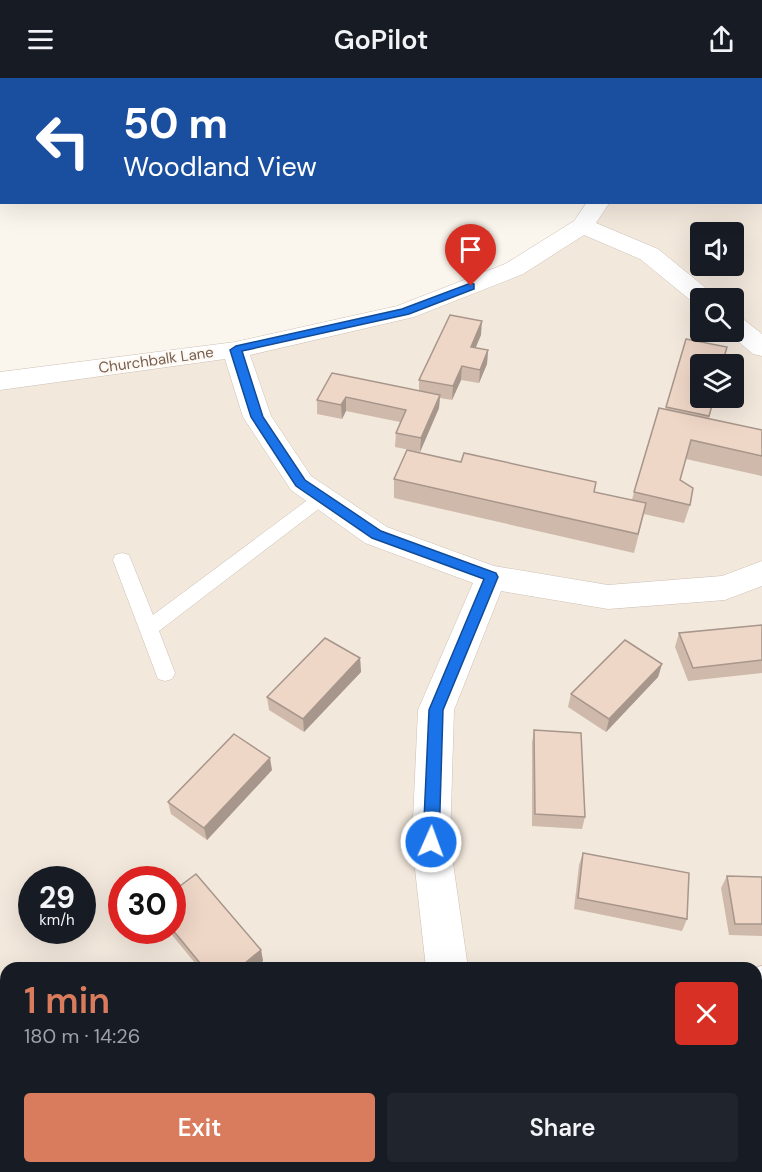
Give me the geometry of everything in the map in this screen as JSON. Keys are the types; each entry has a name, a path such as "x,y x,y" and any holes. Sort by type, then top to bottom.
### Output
{"street":[{"name":"Churchbalk Lane","path":"0,381 236,350 405,312 514,269 582,226 598,204"},
{"path":"582,226 649,254 691,288"},
{"path":"744,333 762,348"},
{"path":"236,350 257,417 301,483 376,535 491,577 608,597 725,588 762,573"},
{"path":"446,962 431,842 436,710 491,577"}],"lane":[{"path":"148,630 322,497"},
{"path":"122,560 165,673"}],"shaded area":[{"path":"598,204 762,204 762,962 0,962 0,381 235,350 405,312 514,269"}],"building":[{"path":"450,315 482,321 471,347 488,350 480,370 462,366 453,386 419,380"},
{"path":"686,339 690,342 727,347 725,354 690,354 690,408 711,408 709,416 666,407"},
{"path":"332,373 440,395 421,438 396,433 406,410 346,397 341,405 317,400"},
{"path":"659,408 762,430 762,456 691,440 680,480 693,488 690,505 634,492"},
{"path":"407,450 461,462 464,453 596,482 594,492 646,503 638,534 394,479"},
{"path":"762,625 762,660 693,668 679,633"},
{"path":"325,638 360,658 303,719 267,697"},
{"path":"625,640 662,664 609,719 571,694"},
{"path":"534,730 581,733 585,817 535,814"},
{"path":"234,734 270,758 204,828 168,802"},
{"path":"583,853 689,873 687,919 578,898"},
{"path":"196,874 261,950 246,962 199,962 184,944 186,882"},
{"path":"727,876 762,877 762,924 735,924"}],"route":[{"path":"431,842 436,710 491,577 376,535 301,483 257,417 236,350 405,312 471,286"}]}
